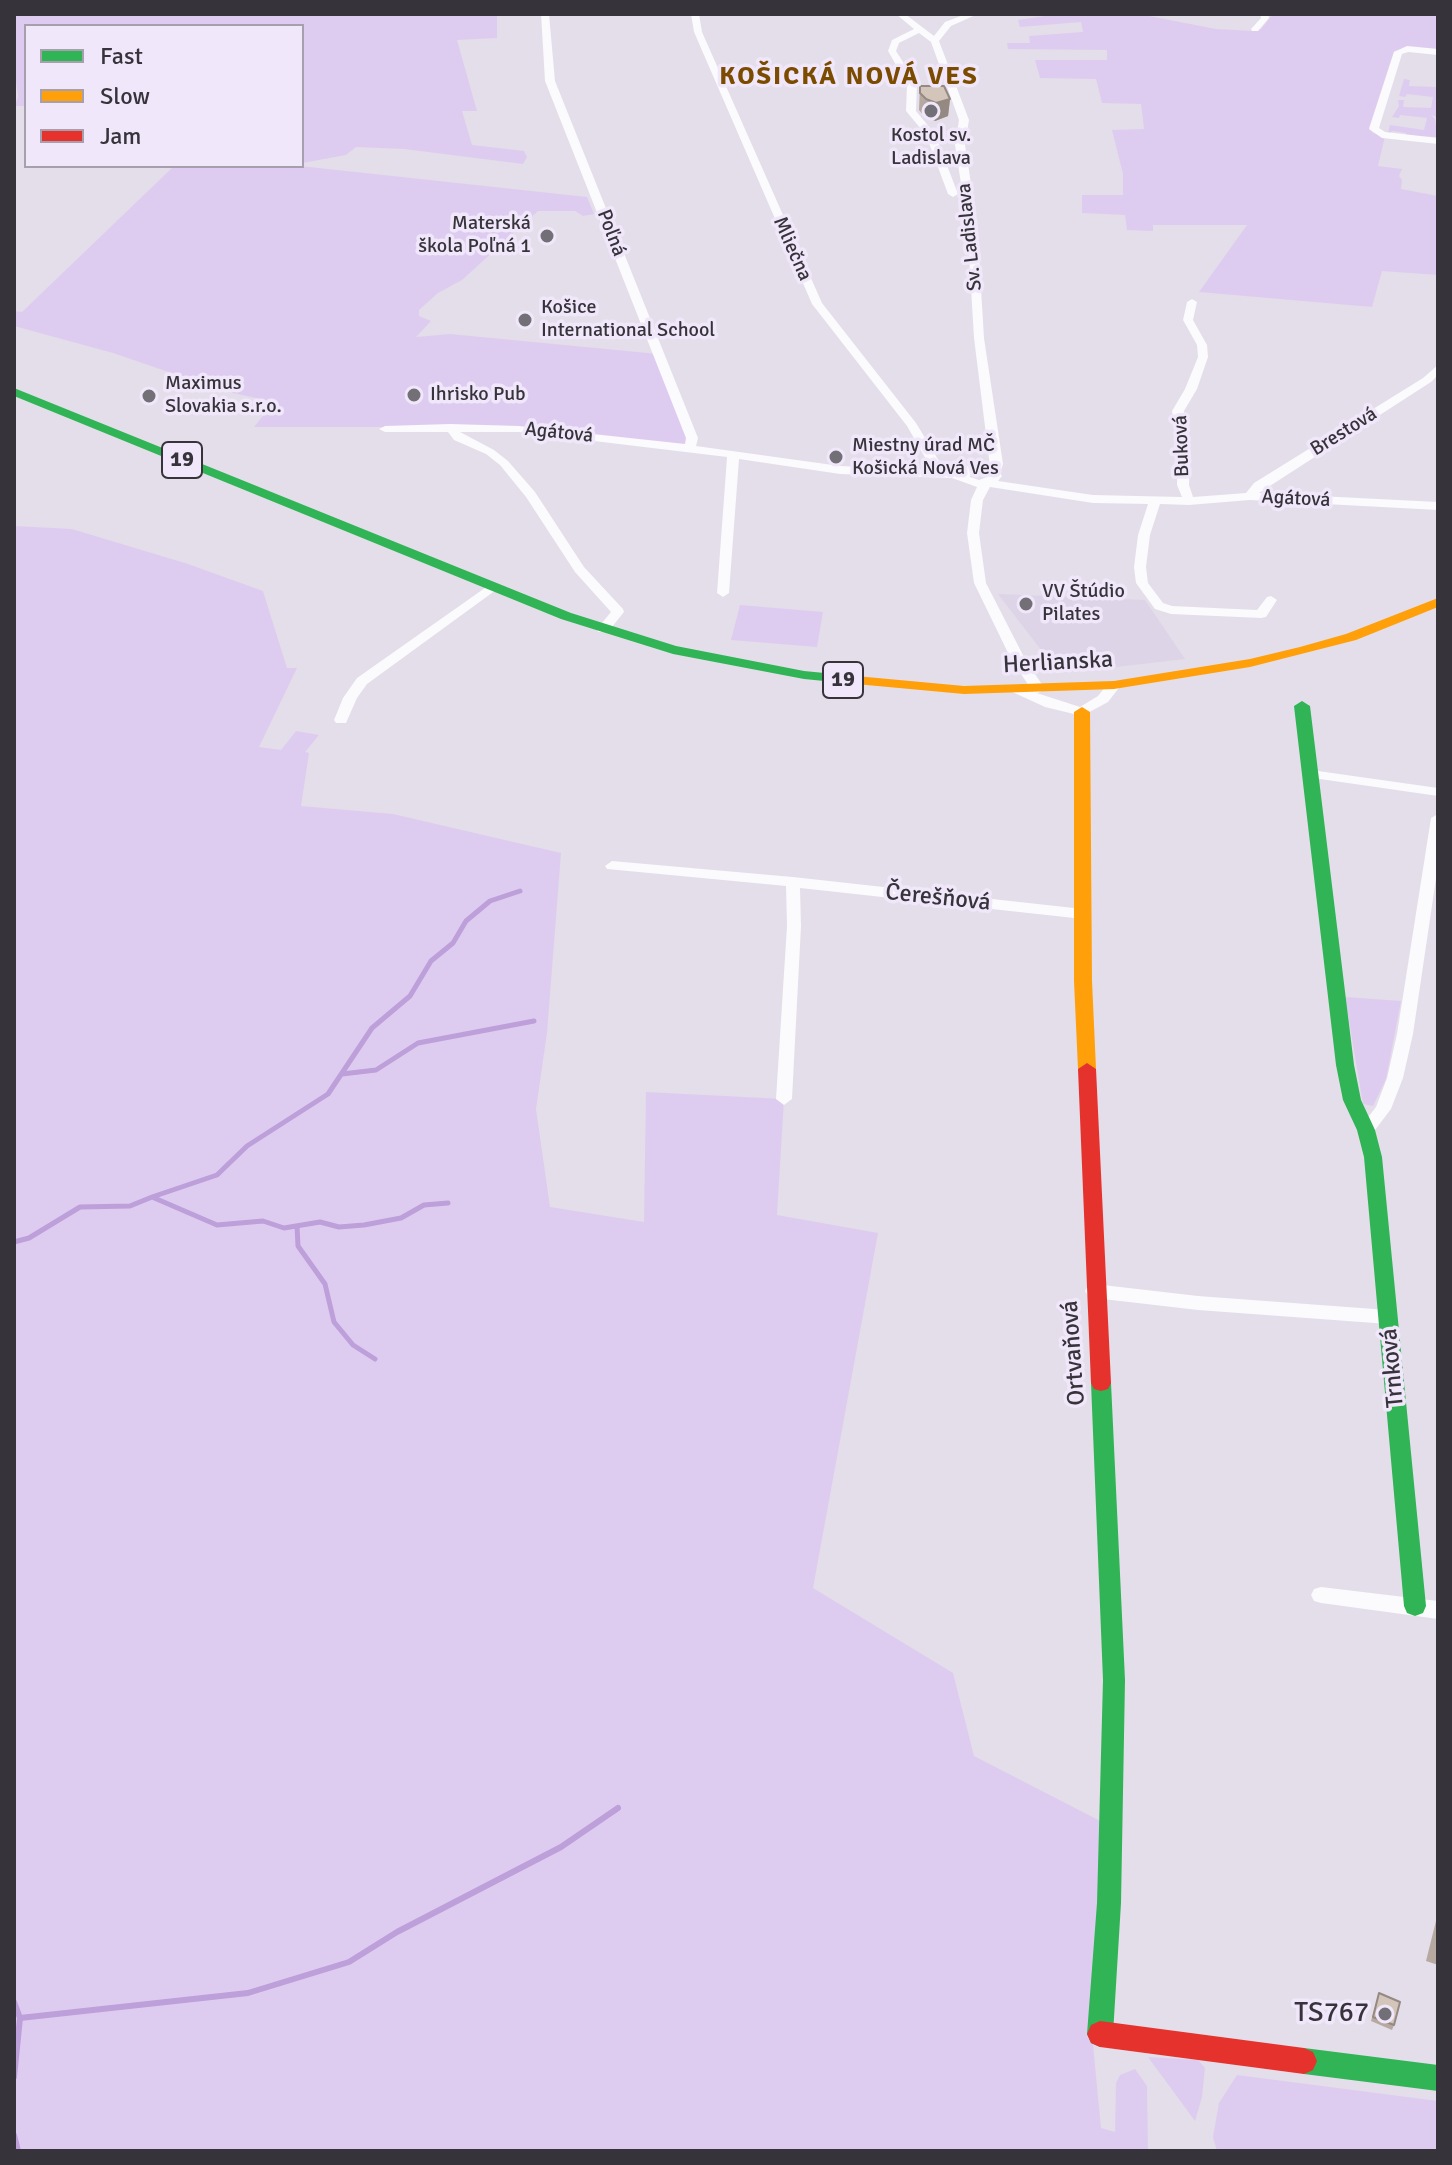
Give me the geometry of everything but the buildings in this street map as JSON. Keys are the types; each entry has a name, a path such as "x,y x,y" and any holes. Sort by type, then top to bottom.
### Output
{"street":[{"name":"Poľná","path":"545,14 550,81 692,438 689,449"},
{"name":"Mliečna","path":"695,14 698,32 817,304 912,425 933,467"},
{"path":"900,14 935,41 948,24 974,14"},
{"path":"1255,29 1265,18 1264,14"},
{"name":"Sv. Ladislava","path":"918,30 895,42 892,51 912,84 911,111 930,134 953,194"},
{"name":"Sv. Ladislava","path":"935,41 964,120 960,145 972,222 979,338 997,464 991,479"},
{"path":"1438,52 1398,52 1374,129 1382,135 1438,141"},
{"name":"Buková","path":"1189,501 1183,485 1184,453 1178,411 1191,389 1203,357 1202,345 1188,320 1192,302"},
{"name":"Brestová","path":"1250,496 1258,486 1427,380 1438,368"},
{"name":"19","path":"14,392 492,587 603,629"},
{"name":"Agátová","path":"385,429 450,427 532,430 840,470 933,467"},
{"path":"450,427 458,438 490,452 516,475 579,569 618,612 603,629"},
{"path":"723,593 733,455"},
{"path":"971,474 994,458"},
{"path":"933,467 991,479"},
{"path":"933,467 991,479"},
{"path":"971,474 977,500 973,533 980,583 1018,659 1038,689"},
{"name":"Agátová","path":"991,479 1082,498 1189,501 1250,496 1438,506"},
{"path":"977,500 991,479"},
{"path":"1155,501 1144,535 1140,567 1142,583 1159,606 1171,610 1261,614 1271,600"},
{"path":"341,720 350,698 362,681 492,587"},
{"name":"Herlianska","path":"603,629 673,650 804,675 964,690 1015,690 1114,685 1250,663 1351,637 1438,602"},
{"path":"1015,690 1043,702 1082,712 1103,699 1114,685"},
{"name":"Trnková","path":"1302,706 1345,1065 1352,1100 1366,1130 1373,1157 1415,1606"},
{"name":"Ortvaňová","path":"1082,712 1083,914 1094,1291 1114,1680 1109,1903 1100,2034 1438,2078"},
{"path":"1311,774 1438,792"},
{"path":"1366,1130 1383,1109 1402,1048 1438,818"},
{"name":"Čerešňová","path":"612,866 793,882 1083,914"},
{"path":"784,1099 794,926 793,882"},
{"path":"1094,1291 1198,1303 1388,1317"},
{"path":"1321,1595 1438,1610"}],"shaded area":[{"path":"14,14 497,14 497,38 457,40 477,111 462,111 472,145 524,151 527,157 523,164 404,149 356,147 346,155 304,163 304,24 24,24 24,106 15,106 18,96 14,67"},
{"path":"1058,14 1149,16 1216,29 1253,31 1261,29 1273,14 1438,14 1438,50 1407,48 1394,51 1369,128 1373,133 1385,136 1378,166 1402,169 1399,176 1401,189 1438,196 1438,275 1382,271 1372,307 1199,292 1247,225 1153,225 1153,231 1127,230 1125,215 1082,213 1082,195 1123,195 1123,174 1112,130 1144,129 1141,104 1102,103 1096,79 1040,78 1035,60 1107,60 1107,50 1008,49 1007,43 1030,43 1029,36 1083,32 1081,22 1020,27 1018,20"},
{"path":"1404,79 1410,80 1409,86 1436,87 1438,79 1438,122 1437,117 1431,115 1435,119 1438,137 1388,133 1390,125 1424,130 1427,118 1392,117 1399,106 1398,100 1404,100 1403,107 1431,108 1433,97 1399,96"},
{"path":"304,166 587,197 594,214 583,216 575,211 538,211 462,280 438,293 419,310 419,316 431,321 416,337 450,334 658,354 692,438 689,449 558,432 450,427 254,427 274,402 224,391 113,353 14,326 14,311 22,312 172,168"},
{"path":"14,526 72,529 188,564 263,591 287,668 297,668 259,747 281,750 296,731 319,735 305,752 309,753 301,806 393,814 561,853 547,1033 536,1109 550,1207 644,1222 646,1092 784,1099 777,1215 878,1233 813,1588 953,1673 974,1756 1108,1825 1091,2024 1101,2128 1115,2132 1116,2083 1120,2075 1135,2069 1147,2086 1148,2151 14,2151"},
{"path":"998,594 1145,600 1185,659 1064,673 1055,668"},
{"path":"740,605 823,612 817,647 731,640"},
{"path":"1345,997 1401,1001 1386,1079 1373,1106 1363,1104"},
{"path":"1148,2057 1198,2060 1205,2068 1202,2097 1195,2121"},
{"path":"1237,2075 1438,2101 1438,2151 1217,2151 1213,2137 1219,2103"}],"waterway":[{"path":"152,1197 217,1175 247,1146 328,1094 372,1028 410,996 431,961 453,943 466,921 490,901 520,891"},
{"path":"342,1074 376,1070 418,1043 534,1021"},
{"path":"14,1242 29,1238 80,1207 130,1206 152,1197"},
{"path":"152,1197 217,1225 263,1221 284,1228 320,1222 339,1227 364,1225 401,1218 424,1205 448,1203"},
{"path":"297,1226 298,1246 325,1284 334,1322 353,1345 375,1359"},
{"path":"20,2018 248,1993 349,1962 397,1932 561,1847 618,1808"},
{"path":"14,2002 20,2018"},
{"path":"14,2077 20,2018"},
{"path":"14,2135 18,2151"}],"traffic: fast":[{"path":"14,392 566,616 673,650 804,675 845,679"},
{"path":"1302,706 1345,1065 1352,1100 1366,1130 1373,1157 1415,1606"},
{"path":"1100,2034 1109,1903 1114,1680 1101,1383"},
{"path":"1304,2061 1438,2078"}],"traffic: slow":[{"path":"845,679 964,690 1114,685 1250,663 1304,650 1351,637 1438,602"},
{"path":"1082,712 1083,981 1087,1069"}],"traffic: jam":[{"path":"1087,1069 1101,1383"},
{"path":"1100,2034 1304,2061"}],"place":[{"name":"Kostol sv. Ladislava","path":"931,111"},
{"name":"Materská škola Poľná 1","path":"547,236"},
{"name":"Košice International School","path":"525,320"},
{"name":"Ihrisko Pub","path":"414,395"},
{"name":"Maximus Slovakia s.r.o.","path":"149,396"},
{"name":"Miestny úrad MČ Košická Nová Ves","path":"836,457"},
{"name":"VV Štúdio Pilates","path":"1026,604"},
{"name":"TS767","path":"1385,2014"}],"district":[{"name":"KOŠICKÁ NOVÁ VES","path":"849,77"}]}
